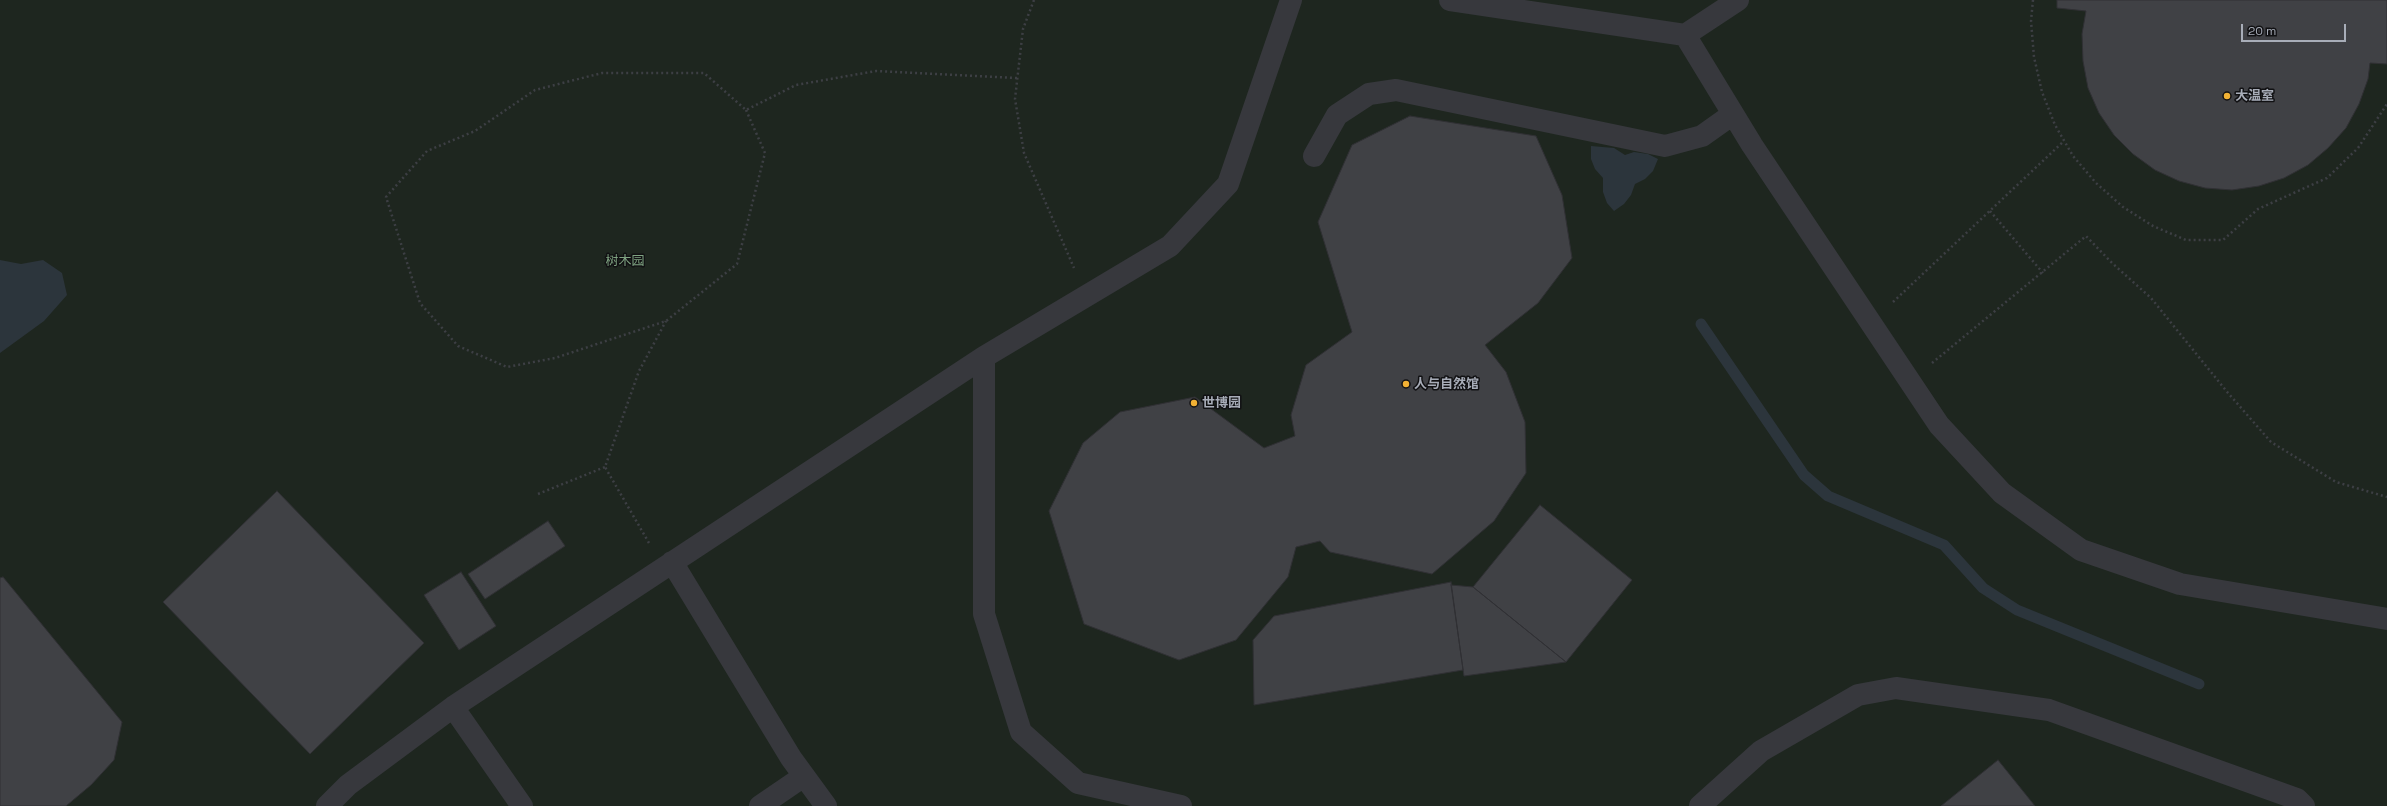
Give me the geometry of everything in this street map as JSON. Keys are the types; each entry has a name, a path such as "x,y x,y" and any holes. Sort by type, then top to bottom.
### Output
{"lane":[{"path":"327,806 348,785 453,707 984,357 1170,246 1228,184 1291,0"},
{"path":"1450,0 1686,35 1738,0"},
{"path":"1686,35 1752,145 1939,425 2002,494 2081,550 2180,584 2387,619"},
{"path":"1314,156 1337,115 1369,94 1396,90 1665,146 1702,136 1733,114"},
{"path":"984,357 984,614 1021,732 1078,783 1181,806"},
{"path":"668,565 804,776 826,806"},
{"path":"1700,806 1761,751 1858,695 1896,688 2049,710 2297,799 2304,806"},
{"path":"453,707 522,806"},
{"path":"760,806 804,776"}],"path":[{"path":"1034,0 1023,29 1015,99 1024,153 1086,296"},
{"path":"2033,0 2031,21 2034,57 2042,92 2055,125 2073,156 2096,184 2135,214 2153,226 2186,240 2224,240 2258,209 2327,178 2358,148 2387,104"},
{"path":"746,110 796,85 876,71 1017,78"},
{"path":"602,73 704,73 746,110 765,154 737,264 666,321 555,358 507,367 458,346 420,303 386,197 427,151 475,131 535,90 602,73"},
{"path":"1871,323 2065,141"},
{"path":"1990,211 2043,273"},
{"path":"1909,381 2043,273 2086,236 2112,263 2151,298 2228,394 2271,442 2336,482 2387,498"},
{"path":"538,494 605,467 639,371 666,321"},
{"path":"605,467 668,565"}],"green space":[{"name":"世博园","path":"0,0 2387,0 2387,806 0,806"}],"shaded area":[{"path":"1591,146 1614,148 1625,155 1634,152 1648,154 1658,159 1653,171 1645,179 1635,184 1631,195 1624,204 1614,211 1607,203 1603,192 1603,178 1595,169 1591,159"},
{"path":"0,260 21,264 43,260 62,273 67,295 44,321 0,353"}],"building":[{"name":"大温室","path":"2057,0 2387,0 2387,64 2370,63 2368,79 2359,104 2346,128 2328,148 2308,165 2284,178 2259,186 2232,190 2205,188 2179,181 2155,170 2133,154 2114,135 2099,113 2088,88 2083,61 2082,34 2086,11 2057,8"},
{"name":"人与自然馆","path":"1410,116 1536,136 1562,195 1572,258 1538,303 1485,345 1506,372 1525,422 1526,473 1494,521 1432,574 1330,552 1320,541 1296,547 1288,577 1236,640 1179,660 1084,624 1049,511 1083,443 1120,412 1195,397 1264,448 1295,436 1291,415 1306,365 1352,332 1318,222 1352,145"},
{"path":"277,491 424,643 310,754 163,602"},
{"path":"1540,505 1632,580 1566,662 1473,587"},
{"path":"548,521 565,546 485,599 468,574"},
{"path":"461,572 496,626 459,650 424,595"},
{"path":"3,577 122,722 114,760 91,785 66,806 0,806 0,578"},
{"path":"1451,582 1463,670 1254,705 1253,640 1274,616"},
{"path":"1451,585 1473,587 1566,662 1464,676"},
{"path":"1998,760 2035,806 1941,806"}],"waterway":[{"path":"1701,324 1804,475 1828,496 1944,545 1983,588 2017,610 2199,684"}],"place":[{"name":"大温室","path":"2227,96"},
{"name":"人与自然馆","path":"1406,384"},
{"name":"世博园","path":"1194,403"}],"park label":[{"name":"树木园","path":"625,261"}]}
